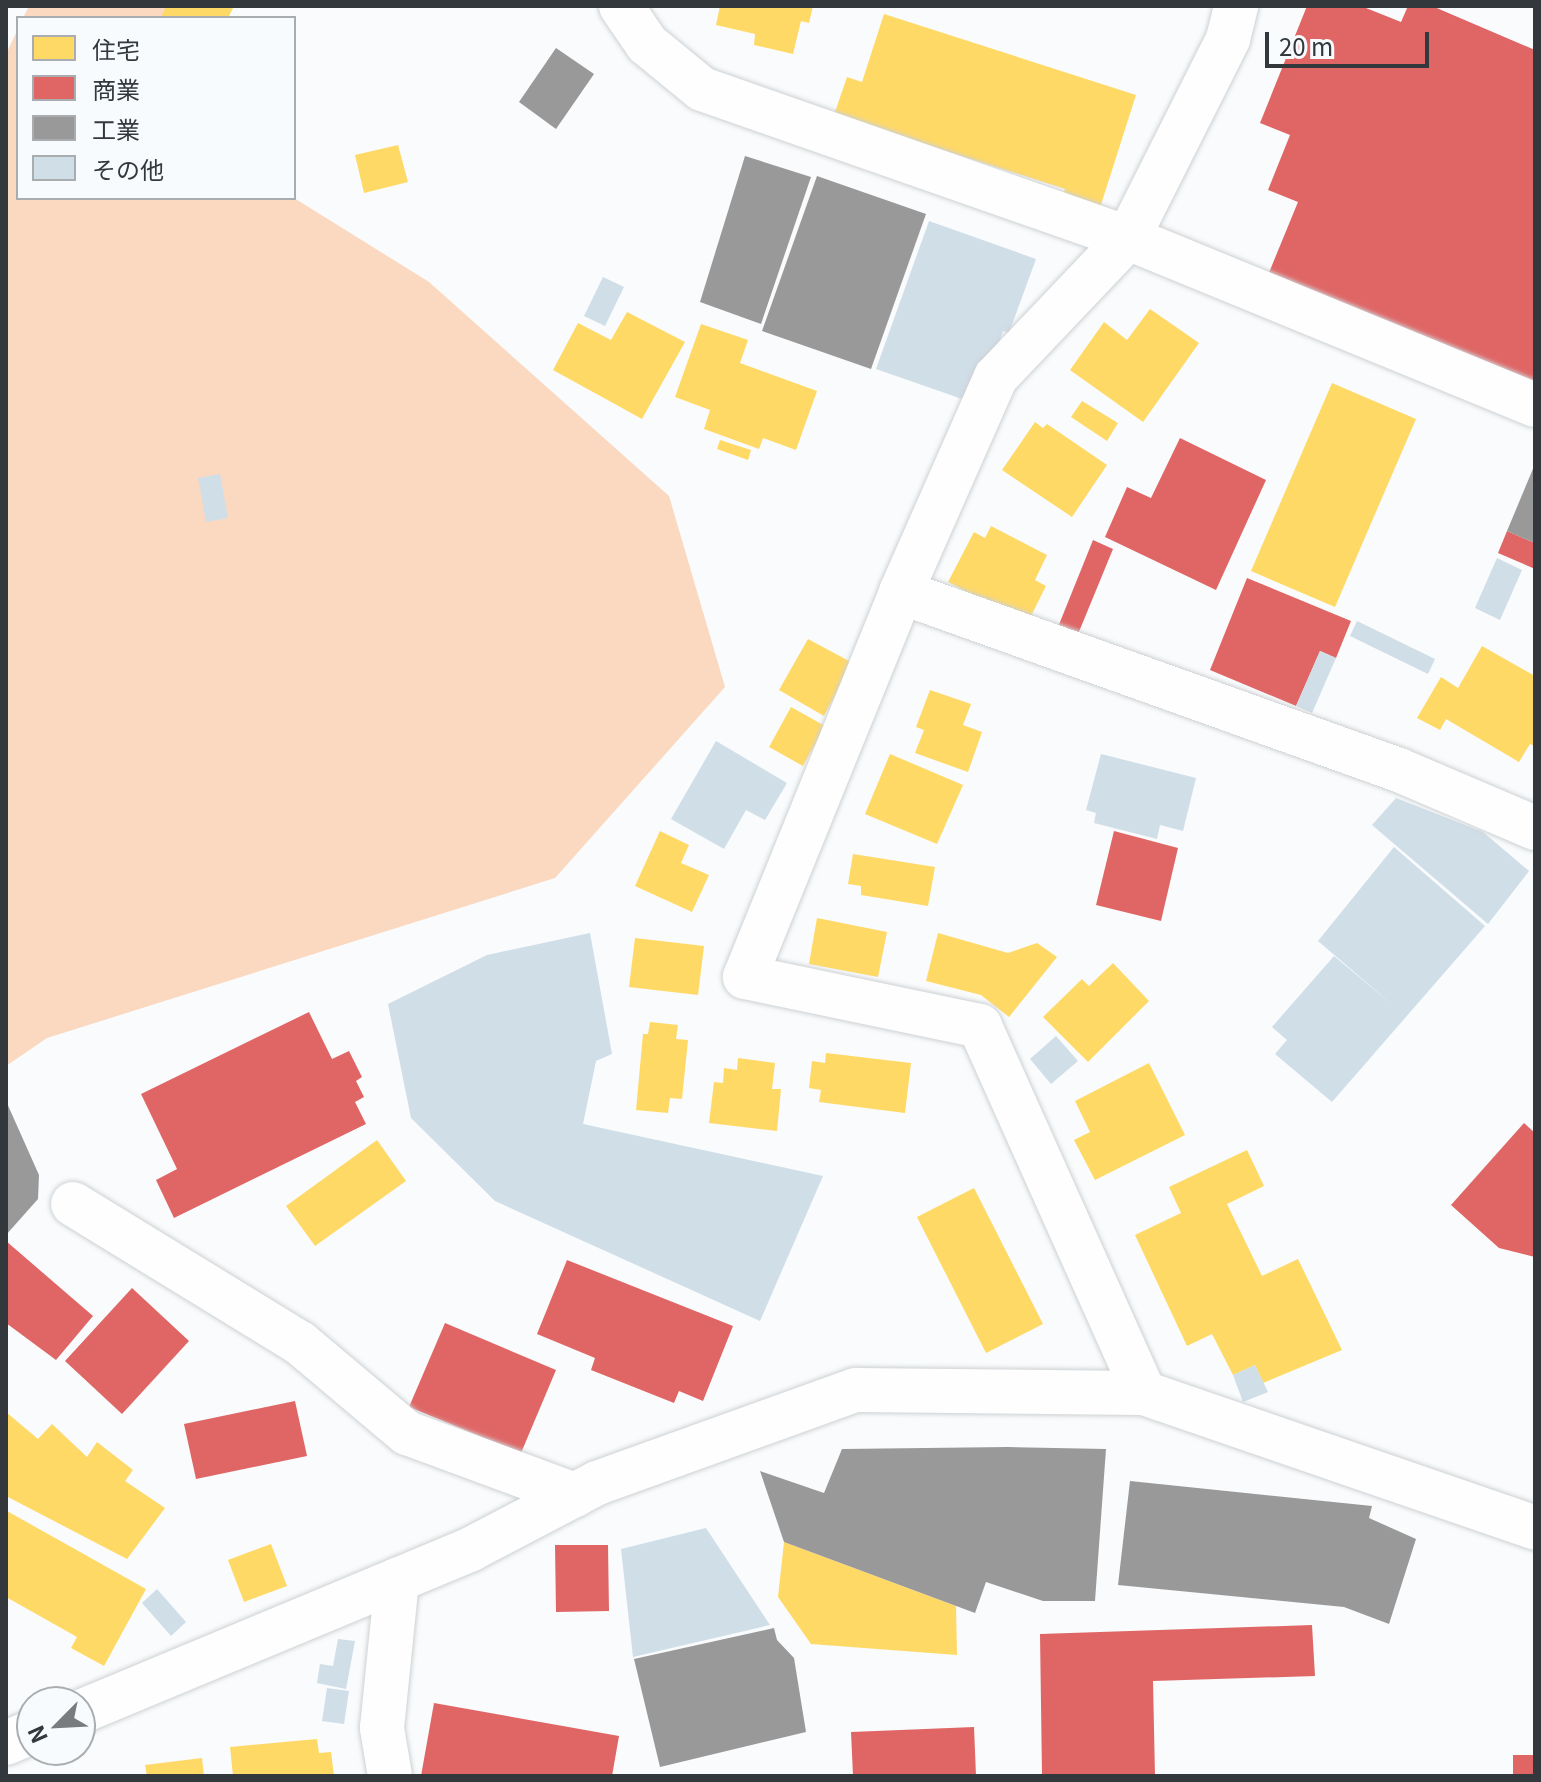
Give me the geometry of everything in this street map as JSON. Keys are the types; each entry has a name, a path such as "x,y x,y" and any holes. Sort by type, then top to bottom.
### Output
{"street":[{"path":"621,6 647,44 702,89 1128,238 1535,405"},
{"path":"1144,1393 980,1026 745,977 901,592 996,377 1128,238 1228,39 1236,6"},
{"path":"901,592 1399,770 1535,828"},
{"path":"73,1204 300,1343 407,1433 575,1495"},
{"path":"96,1705 397,1580 575,1495 856,1390 1144,1393 1535,1528"},
{"path":"390,1776 382,1728 397,1580"}],"shaded area":[{"path":"29,6 230,6 228,16 24,16"},
{"path":"16,33 16,200 296,199 429,282 669,496 725,687 555,878 47,1038 6,1066 6,54"}],"building: 住宅":[{"path":"166,6 234,6 229,16 162,16"},
{"path":"720,6 813,6 809,23 801,21 793,54 754,45 755,34 716,25"},
{"path":"884,14 1136,95 1098,214 1061,201 1065,189 834,115 847,77 862,82"},
{"path":"398,145 408,182 364,193 355,155"},
{"path":"1150,309 1199,343 1143,422 1070,370 1104,322 1127,340"},
{"path":"627,312 685,342 642,419 553,370 578,323 611,340"},
{"path":"701,324 748,340 740,363 817,391 796,450 763,438 759,449 704,429 710,410 675,397"},
{"path":"1332,383 1416,419 1335,607 1251,571"},
{"path":"1082,401 1118,423 1107,441 1071,417"},
{"path":"1035,422 1043,428 1047,424 1107,465 1072,517 1002,470"},
{"path":"720,440 751,450 748,460 717,449"},
{"path":"991,526 1047,555 1035,580 1046,586 1031,616 1018,618 948,582 974,532 985,538"},
{"path":"808,639 862,668 839,688 824,716 779,690"},
{"path":"1482,646 1535,676 1535,746 1530,744 1519,762 1446,719 1440,730 1417,718 1441,677 1458,688"},
{"path":"930,690 971,704 963,725 982,732 968,772 915,753 924,730 916,727"},
{"path":"791,707 825,726 803,766 769,747"},
{"path":"890,754 963,785 937,844 865,814"},
{"path":"660,831 689,845 681,863 709,875 692,912 635,886"},
{"path":"853,854 935,867 928,906 861,895 861,886 848,884"},
{"path":"817,918 887,932 878,977 809,964"},
{"path":"938,933 1008,953 1037,943 1057,957 1009,1017 981,995 926,981"},
{"path":"635,938 704,946 698,995 629,987"},
{"path":"1113,963 1149,1001 1088,1062 1043,1017 1082,979 1089,986"},
{"path":"650,1022 678,1025 676,1039 688,1040 682,1099 670,1098 668,1113 636,1110 643,1034 648,1034"},
{"path":"826,1053 911,1063 905,1113 819,1102 821,1090 809,1088 812,1061 825,1063"},
{"path":"738,1058 775,1063 772,1089 781,1089 777,1131 709,1123 714,1082 723,1083 724,1068 737,1070"},
{"path":"1149,1063 1185,1135 1095,1180 1074,1140 1090,1132 1075,1101"},
{"path":"377,1140 406,1181 315,1246 286,1206"},
{"path":"1247,1150 1264,1186 1227,1204 1262,1276 1298,1259 1342,1350 1263,1383 1255,1365 1233,1375 1212,1334 1187,1346 1135,1235 1181,1213 1169,1187"},
{"path":"974,1188 1043,1324 986,1353 917,1217"},
{"path":"6,1412 38,1439 52,1424 87,1457 97,1442 133,1470 125,1481 165,1508 127,1559 6,1496"},
{"path":"7,1511 146,1589 104,1666 71,1648 77,1637 6,1597"},
{"path":"784,1542 956,1606 957,1655 811,1644 778,1597"},
{"path":"271,1544 287,1586 244,1602 228,1560"},
{"path":"317,1739 319,1753 331,1752 334,1776 233,1776 230,1747"},
{"path":"202,1758 204,1776 147,1776 145,1765"}],"building: 商業":[{"path":"1307,6 1361,6 1401,22 1408,6 1432,6 1535,50 1535,383 1268,275 1298,202 1268,190 1290,135 1260,123"},
{"path":"1180,438 1266,480 1216,590 1105,537 1127,487 1151,498"},
{"path":"1507,531 1535,543 1535,569 1498,553"},
{"path":"1093,540 1113,549 1076,639 1056,632"},
{"path":"1247,578 1351,621 1336,658 1320,651 1296,706 1210,670"},
{"path":"1114,831 1178,848 1161,921 1096,905"},
{"path":"309,1012 332,1059 349,1051 362,1077 356,1081 364,1097 355,1102 366,1124 174,1218 156,1180 177,1169 141,1094"},
{"path":"1524,1123 1535,1133 1535,1257 1499,1248 1451,1205"},
{"path":"6,1241 93,1316 56,1360 6,1323"},
{"path":"567,1260 733,1326 703,1401 679,1391 674,1403 591,1370 595,1358 537,1334"},
{"path":"132,1288 189,1341 122,1414 65,1361"},
{"path":"445,1323 556,1370 521,1453 409,1407"},
{"path":"295,1401 307,1456 196,1479 184,1424"},
{"path":"555,1545 608,1545 609,1611 556,1612"},
{"path":"1312,1625 1315,1676 1153,1681 1155,1776 1042,1776 1040,1634"},
{"path":"434,1703 619,1736 612,1776 421,1776"},
{"path":"974,1727 976,1776 853,1776 851,1732"},
{"path":"1513,1755 1535,1755 1535,1776 1513,1776"}],"building: 工業":[{"path":"556,48 594,74 556,129 519,102"},
{"path":"745,156 811,177 761,324 700,302"},
{"path":"817,176 926,214 871,369 762,331"},
{"path":"1535,464 1535,543 1507,531"},
{"path":"6,1101 39,1175 38,1199 6,1235"},
{"path":"842,1449 1106,1449 1095,1601 1043,1601 986,1582 975,1613 784,1542 760,1471 824,1493"},
{"path":"1130,1481 1372,1506 1369,1518 1416,1539 1389,1624 1344,1607 1118,1585"},
{"path":"774,1628 777,1640 794,1658 806,1732 660,1767 634,1659"}],"building: その他":[{"path":"929,221 1036,259 1009,333 1003,331 991,367 978,362 965,400 876,369"},
{"path":"603,277 624,287 605,326 584,316"},
{"path":"220,474 228,518 206,522 198,478"},
{"path":"1497,558 1522,570 1500,620 1475,608"},
{"path":"1357,621 1435,659 1428,674 1350,636"},
{"path":"1320,651 1336,658 1312,713 1296,706"},
{"path":"716,741 787,783 765,820 746,810 724,849 671,819"},
{"path":"1101,754 1196,778 1183,831 1160,825 1157,839 1094,823 1096,813 1086,810"},
{"path":"1396,798 1483,832 1529,871 1488,924 1372,825"},
{"path":"1394,847 1485,926 1332,1102 1275,1054 1287,1040 1272,1027 1334,956 1394,1006 1318,941"},
{"path":"590,933 612,1054 596,1061 583,1124 823,1176 760,1321 495,1201 411,1118 388,1004 487,955"},
{"path":"1056,1036 1078,1061 1051,1084 1030,1059"},
{"path":"1255,1365 1268,1392 1243,1402 1233,1375"},
{"path":"706,1528 770,1625 633,1657 621,1549"},
{"path":"157,1589 186,1622 171,1636 142,1603"},
{"path":"338,1639 355,1641 346,1689 317,1683 320,1664 333,1666"},
{"path":"327,1688 349,1691 344,1724 322,1721"}]}
